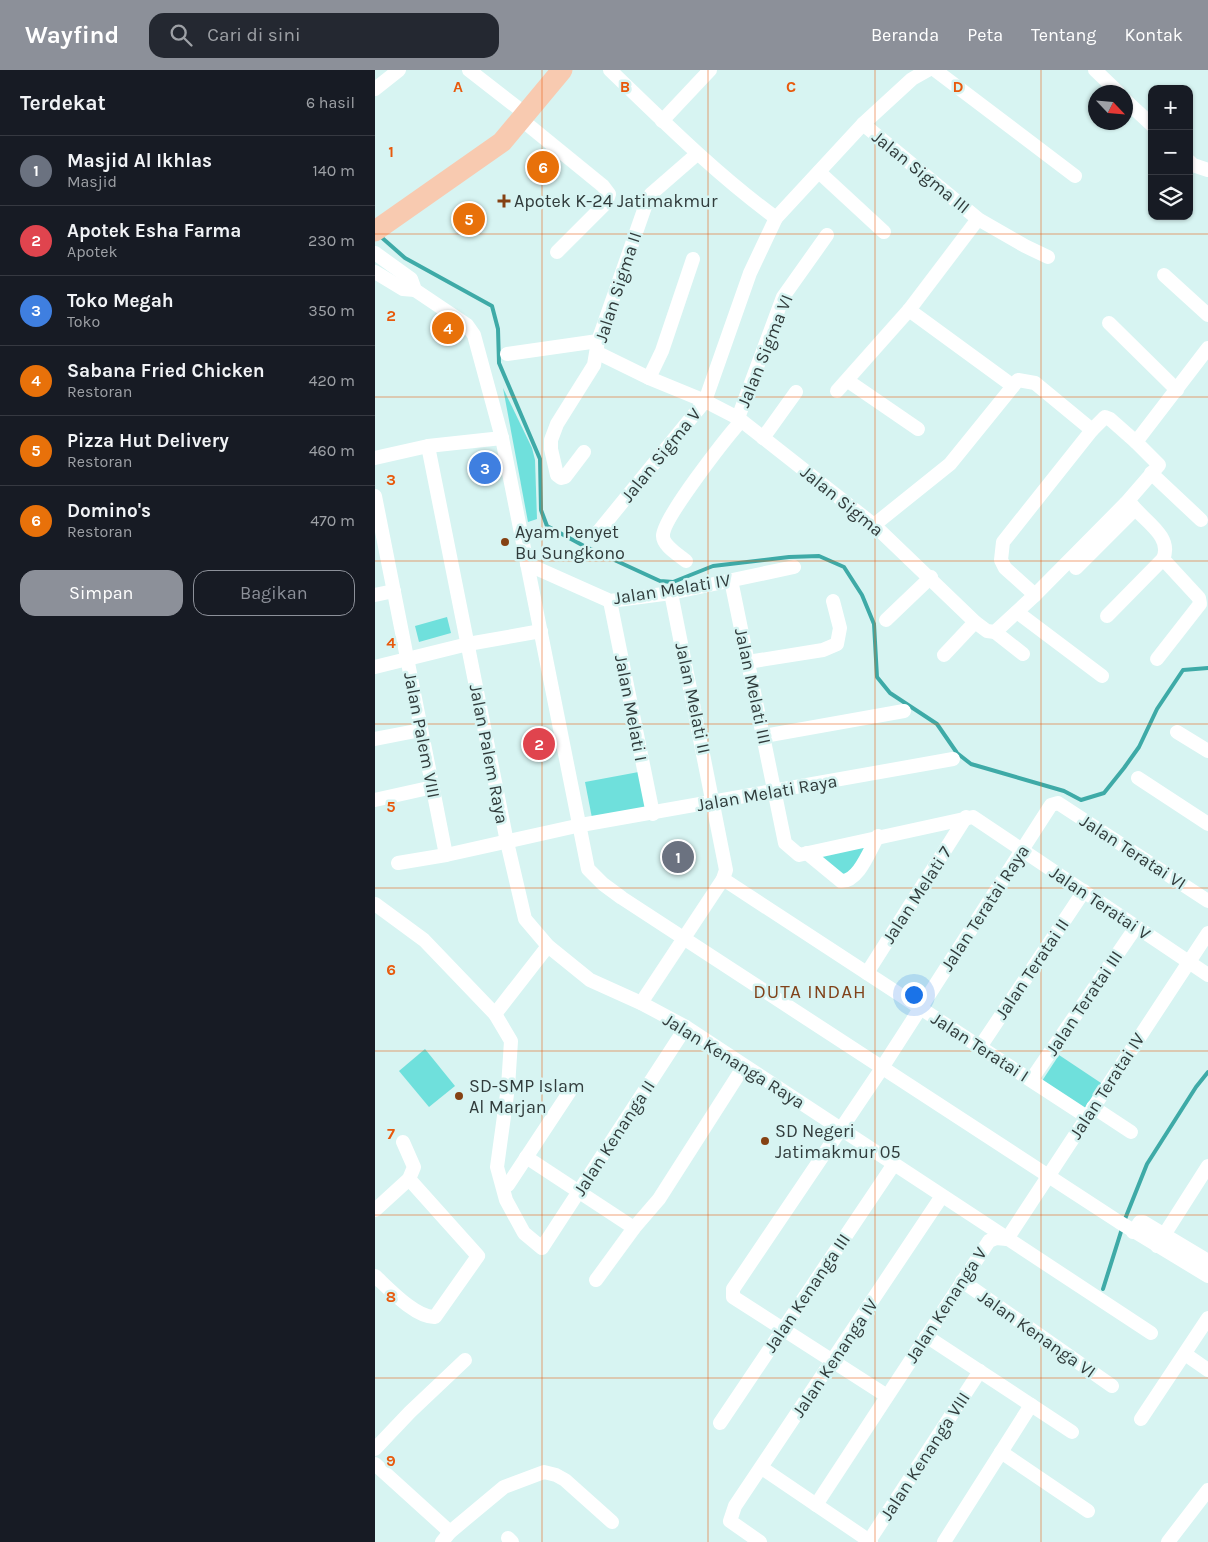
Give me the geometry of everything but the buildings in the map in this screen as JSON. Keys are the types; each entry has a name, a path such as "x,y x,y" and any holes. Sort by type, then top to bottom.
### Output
{"main road":[{"path":"381,227 493,150 524,117 562,70"}],"street":[{"path":"375,89 399,70"},
{"path":"469,70 603,186 609,194 606,202 557,252"},
{"path":"610,70 697,154 741,192 776,218"},
{"path":"662,121 710,70"},
{"path":"705,401 750,273 776,218 863,124 912,79 928,70"},
{"path":"1095,70 1111,85"},
{"path":"941,73 1075,176"},
{"path":"1133,107 1148,121"},
{"name":"Jalan Sigma III","path":"863,124 978,219 1048,257"},
{"name":"Jalan Sigma II","path":"584,452 565,477 557,475 551,440 557,424 594,365 598,347 651,194 697,154"},
{"path":"1193,165 1208,170"},
{"path":"819,172 884,232"},
{"name":"Jalan Sigma III","path":"837,391 848,381 909,310 978,219"},
{"name":"Jalan Sigma VI","path":"686,561 665,543 663,530 679,503 740,419 783,297 827,235"},
{"path":"375,253 411,279 415,290"},
{"path":"649,378 662,351 693,259"},
{"path":"375,272 403,289 415,290 467,325 474,335 502,438 581,825 588,869 603,884 1127,1227 1143,1222 1160,1240 1207,1272"},
{"path":"1164,275 1208,315"},
{"path":"909,310 1013,386"},
{"path":"1109,323 1177,390"},
{"path":"513,353 598,347"},
{"name":"Jalan Sigma","path":"598,347 649,378 705,401 740,419 874,525 931,577 975,622 987,631 995,632 1023,654"},
{"path":"1135,442 1208,348"},
{"path":"874,525 950,464 1018,380 1035,383 1092,430"},
{"path":"848,381 918,429"},
{"path":"763,438 796,392"},
{"name":"Jalan Sigma V","path":"598,532 705,401"},
{"path":"1035,595 1005,568 1001,560 1003,542 1092,430 1105,417 1110,419 1159,464 1130,506 1076,568"},
{"path":"375,458 428,446 502,438"},
{"name":"Jalan Palem Raya","path":"428,446 507,842 525,919 548,946 590,980 641,1003"},
{"path":"1151,473 1201,520"},
{"name":"Jalan Palem VIII","path":"375,496 378,530 394,591 446,855"},
{"path":"1107,616 1163,559 1166,549 1165,541 1130,506"},
{"path":"995,632 1130,506"},
{"path":"1157,658 1200,604 1199,598 1163,559"},
{"name":"Jalan Melati IV","path":"527,564 610,602 671,593 794,567"},
{"path":"886,620 931,577"},
{"name":"Jalan Melati III","path":"731,580 785,844 799,855 807,854 841,881 847,882 854,877 878,836"},
{"path":"375,595 394,591"},
{"name":"Jalan Melati II","path":"671,593 715,808"},
{"path":"748,662 823,650 837,644 840,628 833,601"},
{"name":"Jalan Melati I","path":"610,602 653,814"},
{"path":"1017,612 1102,676"},
{"path":"944,655 975,622"},
{"path":"375,667 468,644 541,631"},
{"path":"764,736 903,711"},
{"path":"375,739 421,730"},
{"path":"1177,732 1208,751"},
{"name":"Jalan Melati Raya","path":"398,863 446,855 581,825 653,814 715,808 775,792 953,760"},
{"path":"1138,778 1208,824"},
{"path":"375,800 433,788"},
{"name":"Jalan Teratai Raya","path":"783,1329 733,1297 733,1289 883,1067 1051,805 1058,803"},
{"name":"Jalan Teratai VI","path":"1058,803 1208,901"},
{"path":"641,1003 723,879 726,870 715,808"},
{"path":"807,854 966,817"},
{"name":"Jalan Teratai V","path":"966,817 973,817 1022,852 1084,891 1208,975"},
{"name":"Jalan Melati 7","path":"867,973 966,817"},
{"name":"Jalan Teratai I","path":"723,879 1031,1080 1131,1132"},
{"name":"Jalan Teratai II","path":"980,1047 1084,891"},
{"path":"375,904 424,940 495,1014 548,946"},
{"name":"Jalan Teratai III","path":"1031,1080 1136,927"},
{"name":"Jalan Teratai IV","path":"1007,1238 1208,933"},
{"name":"Jalan Kenanga Raya","path":"641,1003 745,1066 1007,1238"},
{"name":"Jalan Kenanga II","path":"495,1014 511,1040 508,1087 497,1166 500,1184 524,1233 542,1248 685,1028"},
{"path":"597,1280 634,1228 659,1199 745,1066"},
{"path":"508,1185 572,1088"},
{"path":"375,1210 409,1179 413,1167 403,1142"},
{"path":"526,1157 634,1228"},
{"name":"Jalan Kenanga III","path":"720,1423 894,1164"},
{"path":"1160,1240 1208,1166"},
{"path":"375,1276 418,1313 427,1318 435,1317 478,1256 409,1179"},
{"name":"Jalan Kenanga IV","path":"759,1542 730,1521 735,1506 942,1196"},
{"name":"Jalan Kenanga V","path":"816,1504 989,1241 996,1238 1007,1238 1151,1333"},
{"name":"Jalan Kenanga VI","path":"962,1282 1112,1386"},
{"path":"1141,1419 1208,1318"},
{"path":"783,1329 887,1396"},
{"path":"926,1336 1072,1432"},
{"path":"1185,1354 1208,1370"},
{"path":"375,1449 410,1412 465,1360"},
{"name":"Jalan Kenanga VIII","path":"870,1541 980,1372"},
{"path":"944,1542 1031,1405"},
{"path":"1001,1452 1089,1511"},
{"path":"375,1464 446,1537 505,1487 544,1472 565,1480 611,1522"},
{"path":"762,1468 870,1541"},
{"path":"1168,1542 1208,1490"}],"shaded area":[{"path":"503,388 532,448 535,460 537,519 528,522"},
{"path":"447,617 451,633 419,642 415,626"},
{"path":"644,771 651,807 592,818 585,782"},
{"path":"871,841 847,878 813,856"},
{"path":"425,1049 455,1086 429,1107 399,1071"},
{"path":"1059,1055 1104,1085 1087,1111 1042,1081"}],"waterway":[{"path":"380,236 405,258 492,306 498,329 499,363 540,459 541,510 547,526 584,546 660,581 673,582 713,566 789,557 819,556 844,567 862,595 874,624 877,677 890,693 937,724 957,753 971,764 1064,791 1081,800 1104,793 1139,747 1157,709 1183,670 1208,668"},
{"path":"1103,1289 1125,1219 1147,1164 1196,1087 1208,1072"}],"place":[{"name":"Domino's","path":"543,167"},
{"name":"Apotek K-24 Jatimakmur","path":"504,201"},
{"name":"Pizza Hut Delivery","path":"469,219"},
{"name":"Sabana Fried Chicken","path":"448,328"},
{"name":"Toko Megah","path":"485,468"},
{"name":"Ayam Penyet Bu Sungkono","path":"505,542"},
{"name":"Apotek Esha Farma","path":"539,744"},
{"name":"Masjid Al Ikhlas","path":"678,857"},
{"name":"SD-SMP Islam Al Marjan","path":"459,1096"},
{"name":"SD Negeri Jatimakmur 05","path":"765,1141"}],"district":[{"name":"DUTA INDAH","path":"810,991"}]}
